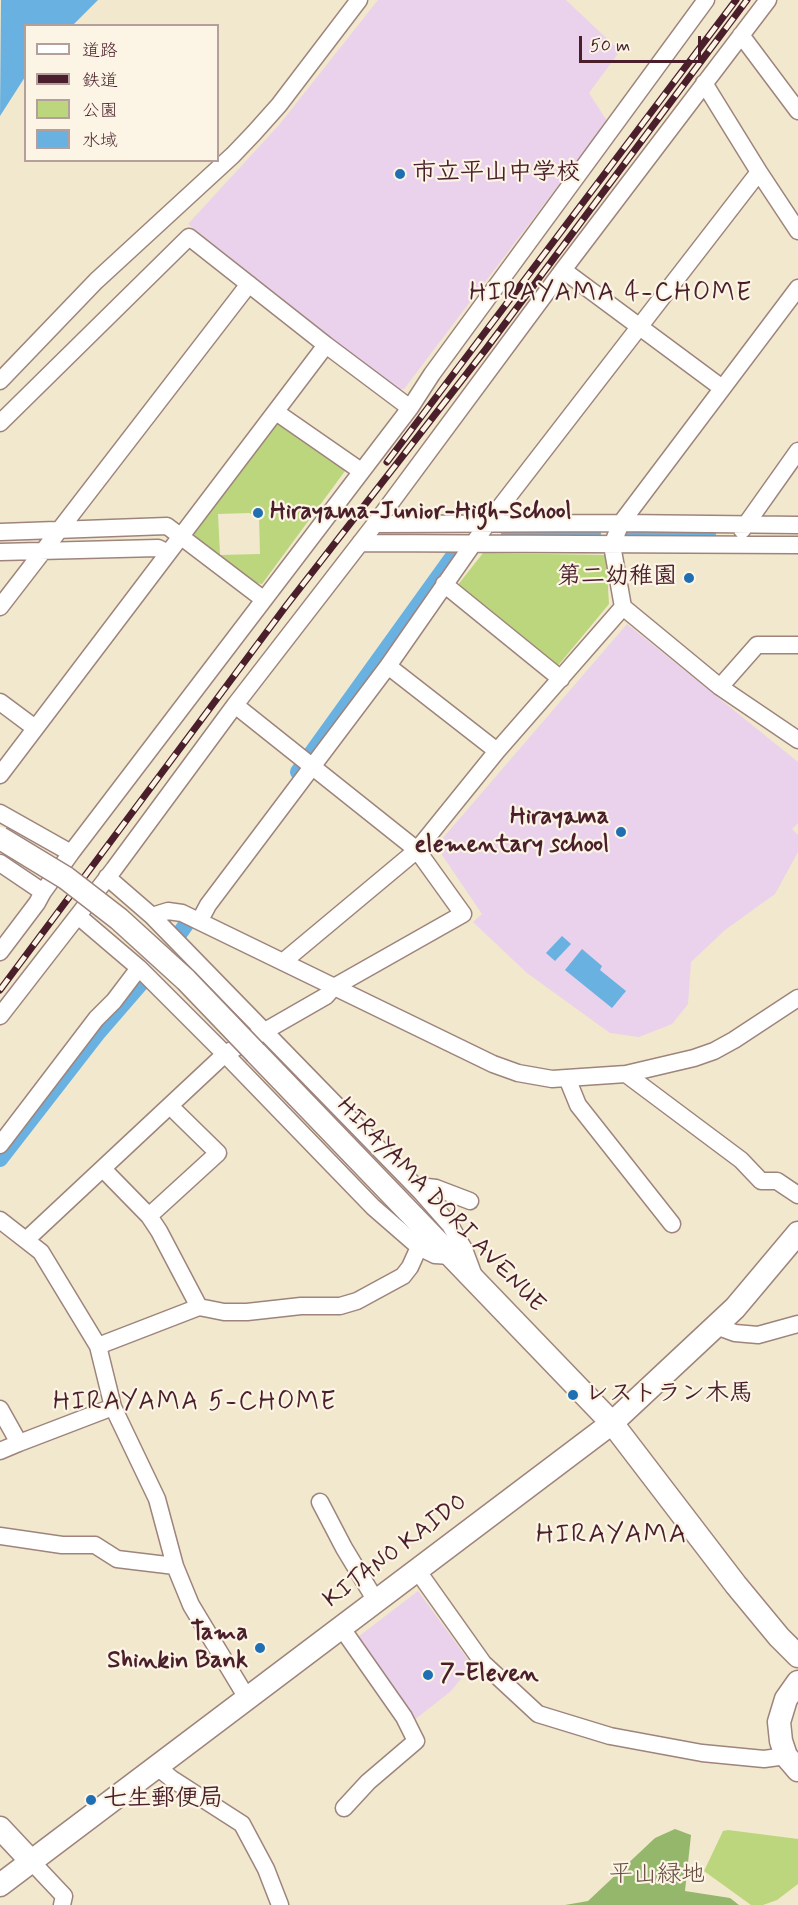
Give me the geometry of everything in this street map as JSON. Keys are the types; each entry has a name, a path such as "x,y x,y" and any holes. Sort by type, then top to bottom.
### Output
{"main road":[{"name":"HIRAYAMA DORI AVENUE","path":"0,838 66,878 119,919 186,980 612,1423 736,1584 779,1637 798,1656"},
{"name":"KITANO KAIDO","path":"0,1885 612,1423 716,1326 754,1286 798,1233"},
{"path":"792,1763 780,1741 779,1722 786,1698 798,1682"},
{"path":"0,1828 31,1861"}],"street":[{"path":"0,381 96,281 254,133 279,105 359,0"},
{"path":"0,952 38,903 43,892 71,853 263,598 410,408 432,374 706,0"},
{"path":"0,1016 375,524 563,270 768,0"},
{"path":"741,35 795,100"},
{"path":"704,83 798,231"},
{"path":"200,920 208,905 313,768 387,666 472,544 759,172"},
{"path":"0,423 189,237 410,408"},
{"path":"563,270 722,388"},
{"path":"0,607 249,284"},
{"path":"798,288 621,523 612,545 623,607 720,687 798,740"},
{"path":"0,775 326,345"},
{"path":"276,412 361,471"},
{"path":"730,544 747,525 798,451"},
{"path":"375,524 798,525"},
{"path":"0,532 167,526 263,598"},
{"path":"360,543 798,545"},
{"path":"0,552 158,548 168,553"},
{"path":"444,584 561,680"},
{"path":"284,962 417,850 497,751 623,607"},
{"path":"720,687 757,645 798,645"},
{"path":"387,666 497,751"},
{"path":"0,702 35,728"},
{"path":"26,1240 225,1054 327,996 334,987 463,914 417,850 235,705"},
{"path":"0,813 71,853"},
{"path":"0,863 43,892"},
{"path":"107,877 152,916 421,1192 450,1226 464,1250 475,1281"},
{"path":"152,916 174,911 200,920 493,1064 518,1074 552,1079 626,1074 714,1051 743,1035 798,998"},
{"path":"78,916 139,968 373,1207 419,1247 435,1255 451,1256"},
{"path":"0,1145 96,1019 114,1001 139,968"},
{"path":"626,1074 741,1160 761,1181 777,1180 798,1195"},
{"path":"567,1078 578,1105 672,1224"},
{"path":"149,1216 218,1153 170,1106"},
{"path":"103,1169 149,1216 199,1307"},
{"path":"421,1192 427,1187 436,1188 470,1201"},
{"path":"0,1220 41,1252 98,1346 113,1407 157,1499 175,1566 191,1605 247,1698"},
{"path":"98,1346 199,1307 224,1312 247,1312 301,1306 340,1306 357,1301 403,1276 419,1247"},
{"path":"716,1326 735,1334 758,1335 798,1324"},
{"path":"0,1450 113,1407"},
{"path":"0,1409 19,1443"},
{"path":"320,1502 344,1548 376,1600"},
{"path":"0,1536 62,1545 95,1545 117,1559 175,1566"},
{"path":"417,1570 483,1663 538,1714 610,1736 691,1751 792,1763"},
{"path":"340,1628 404,1717 416,1741 368,1782 344,1808"},
{"path":"156,1766 172,1779 242,1824 266,1869 280,1905"},
{"path":"31,1861 64,1896 62,1905"}],"shaded area":[{"name":"市立平山中学校","path":"378,0 566,0 620,51 589,93 607,121 404,389 396,389 188,224 279,125"},
{"name":"Hirayama elementary school","path":"627,624 798,762 798,823 792,829 798,835 798,852 775,894 725,930 691,962 688,1004 672,1024 639,1037 610,1033 527,973 473,922 482,914 436,846"},
{"path":"418,1591 472,1665 451,1691 413,1721 354,1640"}],"green space":[{"path":"280,422 343,466 345,471 262,584 256,583 195,537 194,533 276,423","holes":["249,513 259,517 260,554 220,555 218,514"]},
{"path":"483,553 606,555 609,604 556,668 457,586"},
{"name":"平山緑地","path":"675,1829 691,1835 685,1891 730,1898 739,1905 565,1905 588,1901 655,1838"},
{"path":"723,1831 798,1839 798,1884 777,1900 763,1905 751,1905 704,1871"}],"water":[{"path":"1,0 98,0 74,24 24,24 24,79 0,116"},
{"path":"562,936 571,944 555,961 546,953"},
{"path":"582,949 602,966 600,970 626,991 612,1008 565,970"}],"waterway":[{"path":"509,534 593,534"},
{"path":"630,534 708,534"},
{"path":"298,772 454,555"},
{"path":"180,933 187,923"},
{"path":"0,1159 97,1034 142,982"}],"railway":[{"path":"387,462 736,0"},
{"path":"0,990 286,606 486,349 747,0"}],"place":[{"name":"市立平山中学校","path":"400,174"},
{"name":"Hirayama-Junior-High-School","path":"258,513"},
{"name":"第二幼稚園","path":"689,578"},
{"name":"Hirayama elementary school","path":"621,832"},
{"name":"レストラン木馬","path":"573,1395"},
{"name":"Tama Shinkin Bank","path":"260,1648"},
{"name":"7-Eleven","path":"428,1675"},
{"name":"七生郵便局","path":"91,1800"}],"district":[{"name":"HIRAYAMA 4-CHOME","path":"611,295"},
{"name":"HIRAYAMA 5-CHOME","path":"195,1404"},
{"name":"HIRAYAMA","path":"612,1536"}]}
